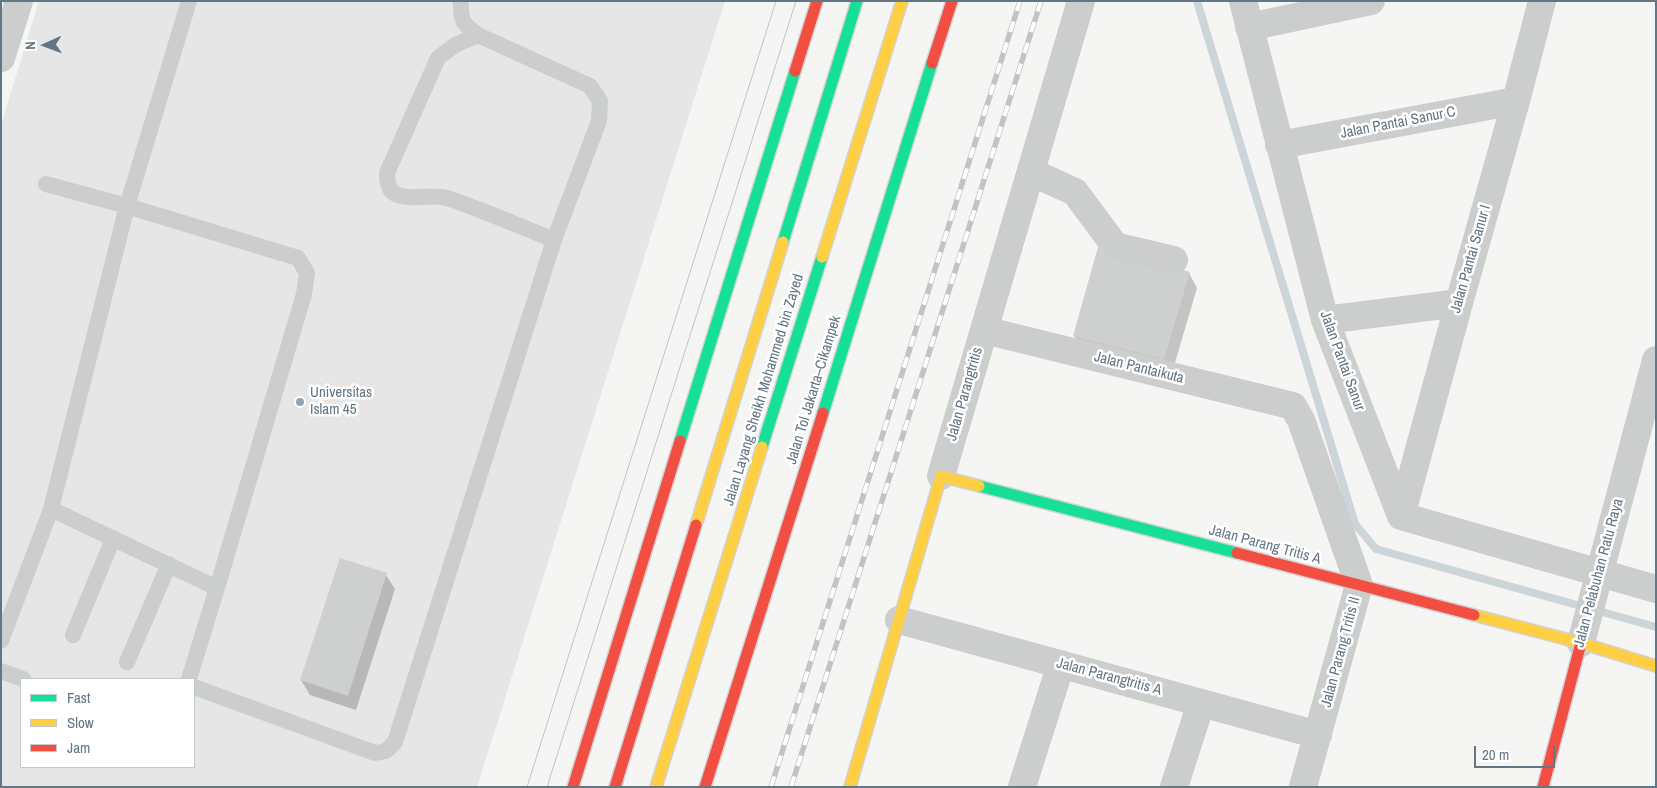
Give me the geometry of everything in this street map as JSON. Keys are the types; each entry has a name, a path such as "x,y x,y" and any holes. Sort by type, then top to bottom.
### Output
{"main road":[{"path":"573,787 817,1"},
{"name":"Jalan Layang Sheikh Mohammed bin Zayed","path":"615,787 857,1"},
{"name":"Jalan Layang Sheikh Mohammed bin Zayed","path":"656,787 902,1"},
{"name":"Jalan Tol Jakarta–Cikampek","path":"705,787 952,1"},
{"name":"Jalan Parang Tritis A","path":"941,476 1359,585 1583,637 1656,666"},
{"name":"Jalan Parangtritis","path":"850,787 941,476"},
{"name":"Jalan Pelabuhan Ratu Raya","path":"1543,787 1583,637"}],"street":[{"path":"1,58 19,1"},
{"name":"Jalan Parangtritis","path":"941,476 1081,1"},
{"path":"1246,14 1371,1"},
{"name":"Jalan Pantai Sanur I","path":"1401,516 1542,1"},
{"name":"Jalan Pantai Sanur","path":"1246,14 1325,320 1401,516"},
{"name":"Jalan Pantai Sanur C","path":"1280,145 1516,101"},
{"path":"1030,172 1075,192 1115,246 1174,260"},
{"path":"1325,320 1459,303"},
{"name":"Jalan Pantaikuta","path":"984,330 1294,406"},
{"name":"Jalan Pelabuhan Ratu Raya","path":"1583,637 1656,360"},
{"name":"Jalan Parang Tritis II","path":"1294,406 1301,420 1359,585 1303,787"},
{"path":"1401,516 1597,583 1656,589"},
{"name":"Jalan Parangtritis A","path":"899,620 1318,735"},
{"path":"1022,787 1061,664"},
{"path":"1174,787 1201,703"}],"lane":[{"path":"1,641 51,509 127,206 189,1"},
{"path":"195,687 375,752 386,751 394,742 554,240 599,121 600,100 590,86 478,35 464,25 460,10 461,1"},
{"path":"478,35 455,45 438,58 387,174 387,182 390,190 396,195 412,198 445,198 554,240"},
{"path":"46,184 127,206 298,258 307,273 304,294 189,678"},
{"path":"51,509 217,588"},
{"path":"73,635 113,539"},
{"path":"127,662 168,564"},
{"path":"1,671 20,678"}],"shaded area":[{"name":"Universitas Islam 45","path":"39,1 725,1 477,787 1,787 1,125"}],"building":[{"path":"1098,247 1190,272 1164,359 1073,336"},
{"path":"340,558 387,573 348,696 300,680"}],"waterway":[{"path":"1197,1 1355,524 1376,549 1656,627"}],"tram line":[{"path":"527,787 776,1"},
{"path":"547,787 796,1"}],"railway":[{"path":"771,787 1020,1"},
{"path":"791,787 1041,1"}],"traffic: fast":[{"path":"783,242 857,1"},
{"path":"823,413 932,63"},
{"path":"680,441 795,71"},
{"path":"762,447 822,257"},
{"path":"979,486 1237,553"}],"traffic: slow":[{"path":"822,257 902,1"},
{"path":"696,525 783,242"},
{"path":"656,787 762,447"},
{"path":"850,787 941,476 979,486"},
{"path":"1474,615 1581,643 1656,666"}],"traffic: jam":[{"path":"795,71 817,1"},
{"path":"932,63 952,1"},
{"path":"705,787 823,413"},
{"path":"573,787 680,441"},
{"path":"615,787 696,525"},
{"path":"1237,553 1474,615"},
{"path":"1543,787 1581,643"}],"place":[{"name":"Universitas Islam 45","path":"300,402"}]}
